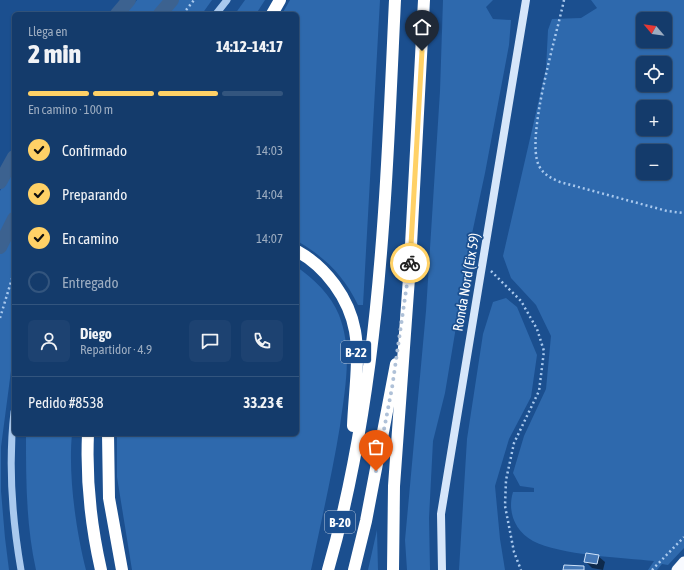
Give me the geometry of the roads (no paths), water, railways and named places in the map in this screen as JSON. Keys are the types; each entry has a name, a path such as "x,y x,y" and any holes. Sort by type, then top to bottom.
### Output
{"highway":[{"path":"273,12 280,0"},
{"name":"B-20","path":"328,570 351,474 372,344 389,121 395,0"},
{"name":"B-20","path":"354,570 366,521 392,388 410,264 424,0"},
{"name":"B-22","path":"299,252 318,266 335,284 347,306 355,329 356,348 351,474"},
{"path":"394,570 394,486 410,264"},
{"path":"88,436 88,487 92,523 101,570"},
{"path":"108,436 109,498 122,570"},
{"path":"677,570 684,562"}],"main road":[{"name":"Ronda Nord (Eix 59)","path":"442,570 441,514 526,0"}],"street":[{"path":"218,12 227,0"},
{"path":"13,436 13,516 21,570"}],"waterway":[{"path":"119,12 129,0"},
{"path":"162,12 172,0"},
{"path":"0,182 12,161"},
{"path":"0,247 12,223"}]}
